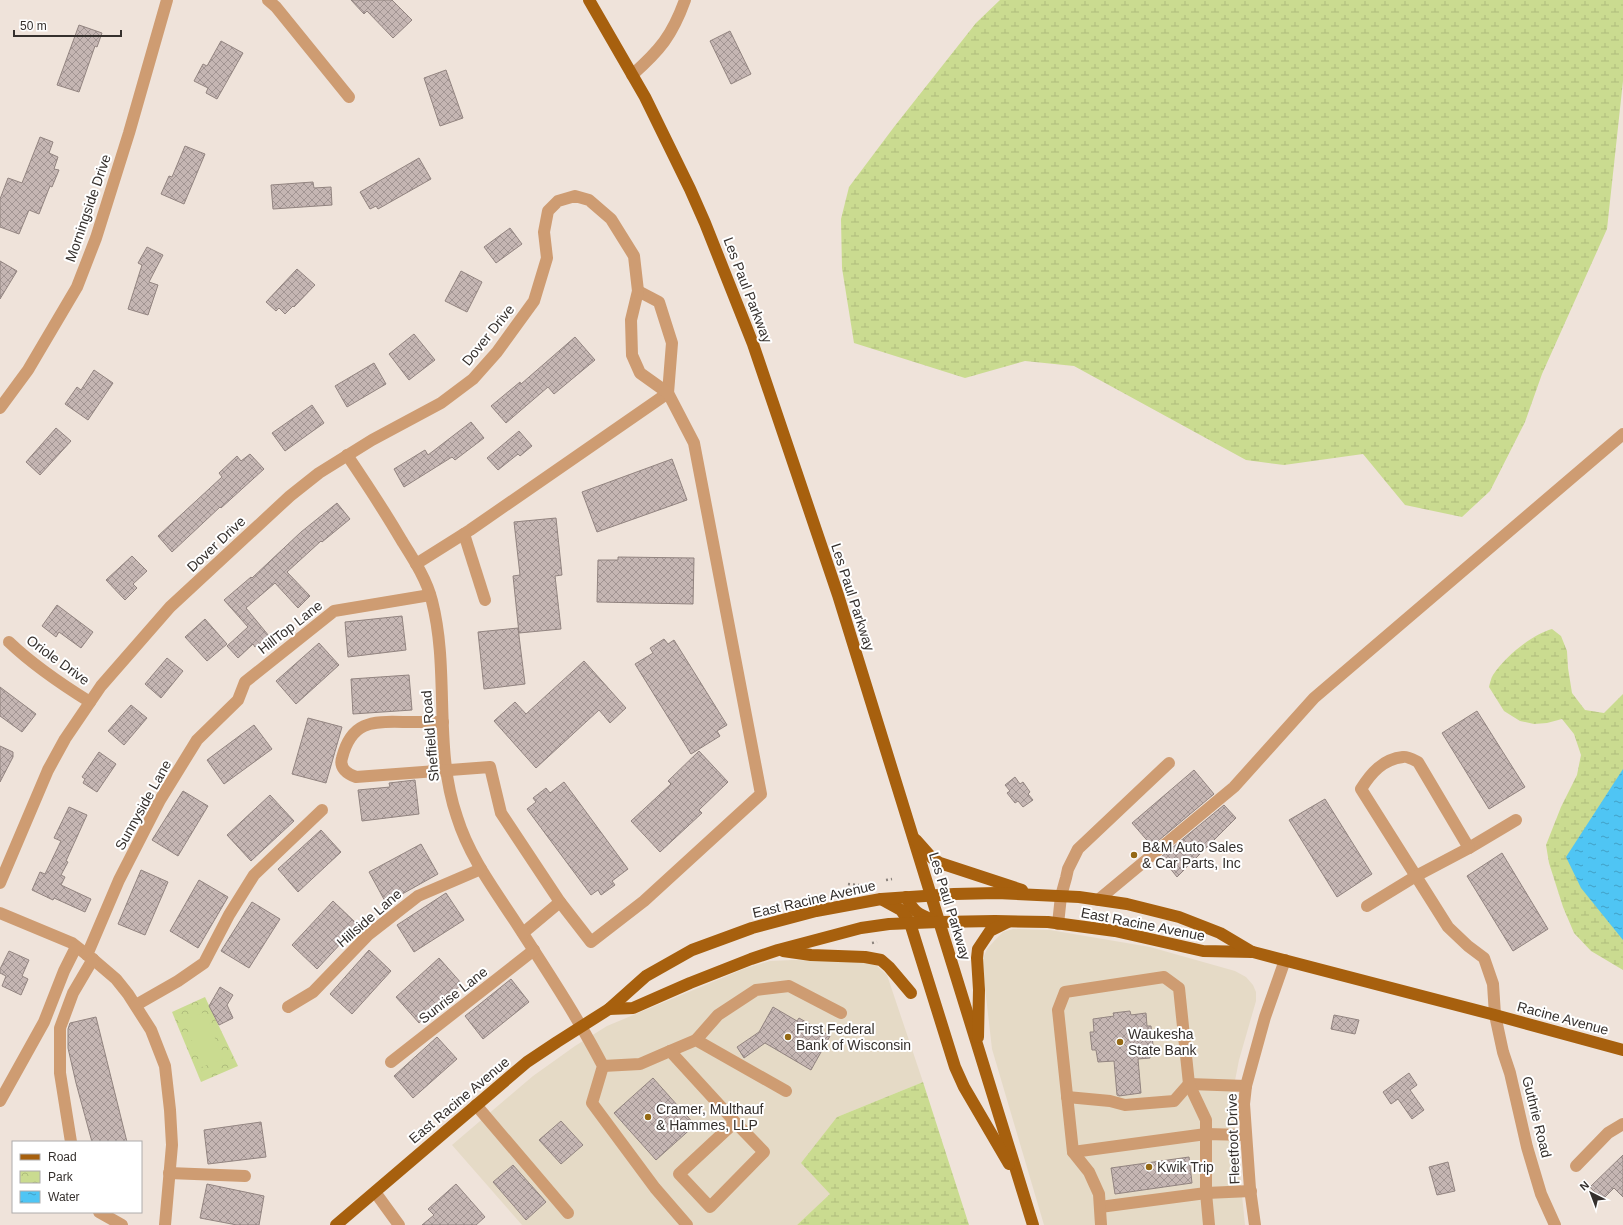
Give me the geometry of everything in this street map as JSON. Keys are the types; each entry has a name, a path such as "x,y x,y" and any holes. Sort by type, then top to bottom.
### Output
{"main road":[{"name":"Les Paul Parkway","path":"589,0 632,75 706,223 753,344 838,595 1033,1225"},
{"path":"911,832 922,848 932,858 940,863 1034,894"},
{"name":"East Racine Avenue","path":"336,1225 527,1062 609,1009 646,976 692,950 766,924 816,911 881,898 997,893 1034,894 1098,900 1134,906 1192,921 1220,932 1253,952"},
{"path":"906,897 911,907 918,914 939,922"},
{"path":"881,898 901,910 910,923 954,1067 964,1087 1020,1182"},
{"path":"978,1048 978,949 990,931 1009,922"},
{"name":"East Racine Avenue","path":"609,1009 633,1008 690,983 778,950 861,928 910,923 1009,922 1058,924 1115,931 1203,951 1253,952 1495,1015"},
{"path":"778,950 811,955 865,957 881,960 890,967 911,993"},
{"name":"Racine Avenue","path":"1495,1015 1623,1050"}],"street":[{"name":"Morningside Drive","path":"0,408 28,370 77,287 96,238 129,133 167,0"},
{"path":"268,0 276,7 349,97"},
{"path":"632,75 649,60 665,42 677,22 685,0"},
{"name":"Dover Drive","path":"0,884 48,770 65,739 101,686 170,607 290,496 319,473 372,440 441,403 473,378 497,352 534,301 547,258 544,232 548,212 558,201 575,196 589,200 611,219 634,256 638,291"},
{"path":"443,722 381,721 367,723 350,737 344,748 341,760 343,769 348,775 356,777 490,767 501,813 560,902 591,942 644,901 761,794 694,443 668,393 640,373 632,355 631,320 638,291 659,302 672,343 668,393"},
{"path":"416,564 464,534 668,393"},
{"path":"1098,900 1234,787 1314,698 1623,434"},
{"name":"Sheffield Road","path":"347,455 381,506 428,586 439,638 447,770 456,815 462,831 481,869 582,1026 603,1066"},
{"path":"464,534 485,600"},
{"name":"HillTop Lane","path":"244,682 334,611 430,595"},
{"name":"Oriole Drive","path":"9,642 55,679 90,702"},
{"name":"Sunnyside Lane","path":"71,1141 60,1073 60,1028 72,993 90,957 119,880 160,800 197,740 238,700 244,682"},
{"name":"Guthrie Road","path":"1469,848 1418,762 1404,756 1381,764 1368,778 1361,789 1448,927 1468,946 1484,958 1493,984 1495,1015 1502,1052 1510,1072 1527,1146 1542,1194 1555,1225"},
{"path":"1058,924 1061,896 1068,869 1078,849 1169,763"},
{"path":"136,1005 178,981 204,963 229,914 254,875 322,810"},
{"path":"1367,906 1416,876 1469,848 1516,820"},
{"name":"Hillside Lane","path":"288,1007 313,992 368,935 418,896 481,869"},
{"path":"523,933 560,902"},
{"path":"0,913 50,933 76,947 90,957 116,979 136,1005 151,1030 165,1066 170,1110 172,1145 165,1225"},
{"path":"0,1101 44,1022 64,971 76,947"},
{"name":"Sunrise Lane","path":"391,1062 534,950"},
{"name":"Fleetfoot Drive","path":"1255,1225 1246,1135 1244,1104 1246,1086 1265,1017 1285,960"},
{"path":"1101,1225 1099,1194 1090,1172 1073,1152 1058,1010 1065,992 1164,977 1179,988 1190,1084 1206,1120 1206,1194 1209,1225"},
{"path":"687,1225 655,1188 592,1103 603,1066 640,1064 696,1040 718,1015 756,990 789,986 841,1013"},
{"path":"696,1040 786,1091"},
{"path":"670,1051 764,1152 710,1207 679,1174 735,1122"},
{"path":"1067,1097 1110,1101 1125,1106 1174,1101 1190,1084 1246,1086"},
{"path":"476,1105 568,1213"},
{"path":"1576,1166 1608,1133 1623,1124"},
{"path":"1073,1152 1206,1134 1246,1135"},
{"path":"169,1173 245,1176"},
{"path":"1100,1208 1206,1194 1251,1190"},
{"path":"375,1192 399,1225"},
{"path":"101,1213 122,1225"}],"path":[{"path":"886,880 892,879"},
{"path":"848,884 857,885 856,890"},
{"path":"871,939 872,948"},
{"path":"872,944 877,942"}],"shaded area":[{"path":"1013,929 1050,930 1150,947 1235,971 1246,977 1253,985 1256,992 1256,1001 1239,1060 1232,1096 1245,1225 1044,1225 992,1049 982,961 987,949 995,940 1003,932"},
{"path":"794,960 866,962 877,966 887,975 923,1082 837,1117 831,1194 797,1225 522,1225 452,1145 533,1076 575,1046 607,1026 746,968 770,961"}],"green space":[{"path":"1000,0 1623,0 1623,81 1607,229 1542,374 1525,422 1490,491 1462,517 1405,505 1363,454 1284,465 1246,460 1074,366 1025,361 965,378 854,343 842,268 841,219 849,187 976,23"},
{"path":"1552,629 1561,636 1567,651 1572,693 1585,710 1604,713 1623,694 1623,970 1591,951 1574,933 1563,907 1549,863 1546,845 1561,807 1577,775 1581,755 1574,734 1562,719 1547,723 1534,724 1520,721 1504,711 1489,687 1493,675 1511,654 1527,641"},
{"path":"205,997 238,1066 201,1082 172,1012"},
{"path":"205,1012 223,1059 202,1067 184,1020"},
{"path":"923,1082 969,1225 797,1225 830,1194 801,1163 837,1117"}],"water":[{"path":"1623,769 1623,940 1581,888 1566,857"}],"building":[{"path":"351,0 392,0 412,20 393,38 367,11 364,14"},
{"path":"79,25 102,33 97,47 95,46 79,92 57,85"},
{"path":"730,31 751,74 731,84 710,41"},
{"path":"221,41 243,53 217,99 206,93 208,88 194,81 203,64 207,66"},
{"path":"446,70 463,118 440,126 424,78"},
{"path":"40,137 53,142 49,153 58,157 54,169 59,170 52,187 50,186 39,214 29,210 19,234 0,227 0,199 8,178 22,183"},
{"path":"185,146 205,154 184,204 161,194 169,176 172,177"},
{"path":"419,158 431,179 378,209 376,206 370,209 360,192"},
{"path":"313,182 314,188 331,187 332,205 273,209 271,185"},
{"path":"510,228 522,244 496,263 484,247"},
{"path":"147,247 163,255 149,282 158,285 148,315 128,309 142,265 138,263"},
{"path":"0,261 17,271 0,299"},
{"path":"297,269 315,285 294,307 293,306 285,314 279,308 276,311 266,302"},
{"path":"461,271 482,282 467,312 445,301"},
{"path":"414,334 435,360 409,380 389,354"},
{"path":"575,337 595,360 554,394 548,387 506,423 491,406 520,382 521,384"},
{"path":"374,363 386,384 347,407 335,386"},
{"path":"94,370 113,383 88,420 65,404 77,387 81,390"},
{"path":"312,405 324,423 285,451 272,433"},
{"path":"471,422 484,438 455,460 452,457 404,487 394,469 425,450 428,455"},
{"path":"56,428 71,441 40,475 26,462"},
{"path":"519,431 532,446 520,456 518,454 498,470 487,458"},
{"path":"250,454 264,469 221,508 220,507 172,552 158,536 222,477 219,473 237,456 241,461"},
{"path":"672,459 687,500 597,532 582,492"},
{"path":"337,503 350,519 322,542 321,541 287,572 310,596 298,608 275,583 246,608 269,636 255,647 253,644 238,658 227,646 248,627 224,600 251,577 252,578 301,532"},
{"path":"556,518 562,575 555,576 561,629 519,633 513,576 520,575 514,522"},
{"path":"132,556 147,571 133,584 137,588 125,600 106,580"},
{"path":"618,557 694,558 693,604 597,602 598,560 618,560"},
{"path":"57,605 93,632 81,648 59,632 56,637 42,626"},
{"path":"402,616 406,650 348,657 345,622"},
{"path":"205,619 227,644 207,661 185,637"},
{"path":"518,628 525,684 484,689 478,632"},
{"path":"664,639 668,644 674,640 727,725 717,731 720,736 691,754 635,664 653,653 650,648"},
{"path":"319,643 339,665 296,704 276,681"},
{"path":"167,658 183,671 161,698 145,684"},
{"path":"584,661 626,708 610,723 599,710 536,768 494,721 515,702 526,714"},
{"path":"409,675 412,710 353,714 351,679"},
{"path":"0,687 36,714 22,732 0,716"},
{"path":"131,705 147,718 124,745 108,731"},
{"path":"1477,711 1525,787 1489,809 1442,733"},
{"path":"308,718 342,727 326,783 292,774"},
{"path":"254,725 272,749 224,784 207,760"},
{"path":"0,746 13,752 13,757 0,782"},
{"path":"699,751 728,782 699,810 702,813 660,852 631,821 671,784 668,781"},
{"path":"99,752 116,764 97,792 83,783 85,779 82,777"},
{"path":"1194,770 1214,794 1152,846 1132,823"},
{"path":"1015,777 1020,784 1023,782 1030,792 1028,794 1033,800 1023,807 1018,801 1015,803 1007,793 1010,791 1005,785"},
{"path":"415,780 419,814 362,821 358,790 390,787 389,783"},
{"path":"564,782 628,869 612,881 615,885 601,895 598,890 591,895 527,809 536,802 533,798 546,788 550,793"},
{"path":"183,791 208,806 178,856 152,840"},
{"path":"270,795 294,821 251,861 227,835"},
{"path":"1325,799 1372,874 1337,897 1289,820"},
{"path":"1224,805 1236,818 1177,877 1161,857"},
{"path":"69,807 87,815 66,861 68,862 61,875 65,877 61,885 91,899 85,912 32,890 40,872 45,874 61,841 54,838"},
{"path":"321,830 341,852 298,892 278,869"},
{"path":"421,844 438,874 386,903 369,872"},
{"path":"1502,853 1548,929 1513,951 1467,876"},
{"path":"141,870 168,882 145,935 118,924"},
{"path":"199,880 228,897 198,948 170,931"},
{"path":"446,893 464,920 414,952 397,925"},
{"path":"333,901 358,925 317,969 292,945"},
{"path":"252,902 280,919 249,968 221,951"},
{"path":"369,950 391,971 352,1014 330,994"},
{"path":"9,951 29,960 22,976 28,979 21,995 2,986 6,976 0,973 0,969"},
{"path":"439,958 462,984 419,1023 396,997"},
{"path":"511,979 529,1002 483,1039 465,1016"},
{"path":"220,987 233,995 227,1005 233,1018 219,1025 209,1006"},
{"path":"773,1007 797,1021 799,1018 830,1036 811,1070 765,1043 744,1058 737,1047 759,1032"},
{"path":"1130,1011 1131,1015 1146,1013 1147,1026 1151,1026 1153,1045 1149,1045 1150,1058 1138,1059 1141,1093 1119,1096 1117,1095 1114,1061 1098,1062 1096,1050 1092,1050 1090,1032 1094,1032 1093,1019 1114,1016 1113,1013"},
{"path":"1334,1015 1359,1020 1355,1034 1331,1029"},
{"path":"96,1017 127,1141 92,1141 68,1048 68,1029 70,1023"},
{"path":"437,1037 457,1059 413,1098 394,1076"},
{"path":"1409,1073 1417,1085 1410,1090 1424,1110 1412,1119 1398,1099 1391,1104 1383,1092"},
{"path":"653,1078 695,1125 656,1160 614,1113"},
{"path":"561,1121 583,1145 561,1164 539,1140"},
{"path":"261,1122 266,1157 208,1164 204,1130"},
{"path":"1623,1155 1623,1197 1614,1188 1602,1200 1590,1187"},
{"path":"1189,1157 1192,1183 1115,1194 1111,1168"},
{"path":"1448,1162 1455,1191 1437,1195 1429,1167"},
{"path":"513,1165 546,1202 526,1220 493,1182"},
{"path":"207,1184 264,1196 259,1225 237,1225 200,1218"},
{"path":"456,1184 485,1217 476,1225 422,1225 434,1215 428,1209"}],"place":[{"name":"B&M Auto Sales & Car Parts, Inc","path":"1134,855"},
{"name":"First Federal Bank of Wisconsin","path":"788,1037"},
{"name":"Waukesha State Bank","path":"1120,1042"},
{"name":"Cramer, Multhauf & Hammes, LLP","path":"648,1117"},
{"name":"Kwik Trip","path":"1149,1167"}]}
